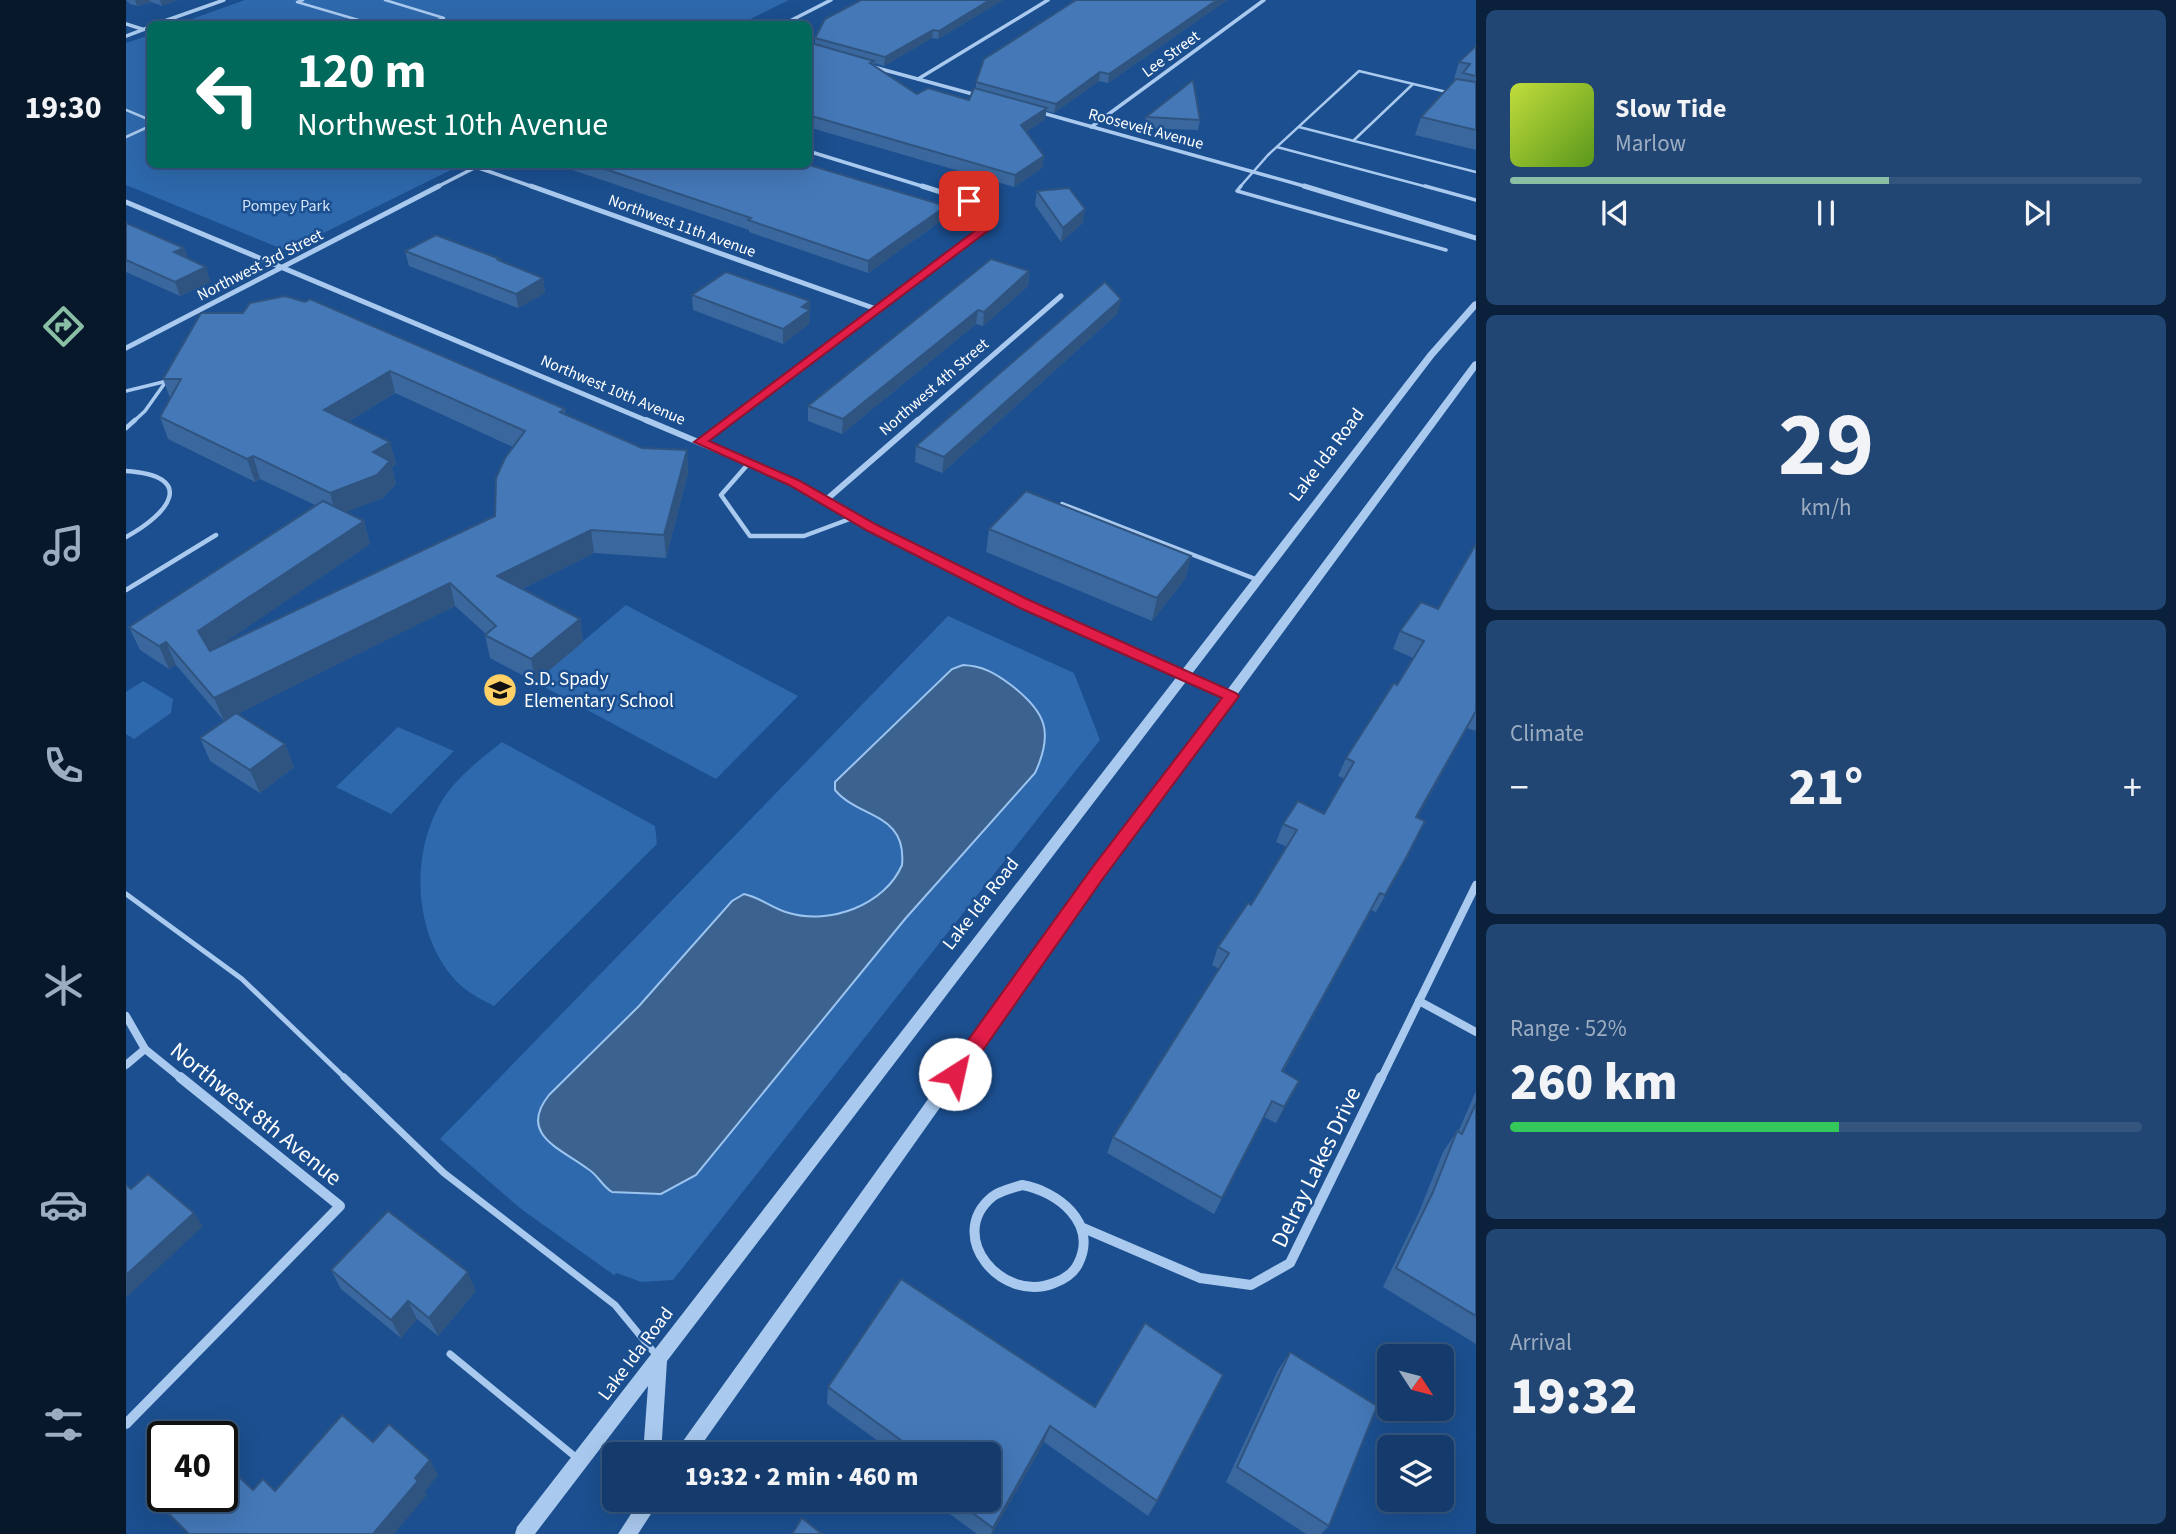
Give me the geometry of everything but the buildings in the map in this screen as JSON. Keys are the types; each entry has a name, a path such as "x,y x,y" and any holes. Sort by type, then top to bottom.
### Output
{"street":[{"path":"164,21 224,0"},
{"path":"790,21 831,0"},
{"path":"918,79 1048,0"},
{"name":"Lee Street","path":"1091,127 1264,0"},
{"path":"126,24 142,30"},
{"path":"126,36 147,28"},
{"path":"857,62 985,97"},
{"name":"Roosevelt Avenue","path":"1038,112 1428,221 1476,238"},
{"path":"700,442 990,225 988,211 969,201 812,152"},
{"name":"Northwest 3rd Street","path":"126,348 474,168"},
{"name":"Northwest 11th Avenue","path":"484,168 879,310"},
{"name":"Northwest 10th Avenue","path":"126,202 749,463 1026,604 1231,696"},
{"name":"Northwest 4th Street","path":"826,500 1061,296"},
{"name":"Lake Ida Road","path":"524,1534 1431,355 1476,304"},
{"path":"693,1442 1098,873 1476,364"},
{"name":"Delray Lakes Drive","path":"1081,1227 1200,1278 1251,1285 1290,1263 1476,885"},
{"path":"1419,1001 1476,1031"},
{"name":"Northwest 8th Avenue","path":"126,1016 145,1049 340,1206 126,1424"},
{"path":"126,1065 145,1049"},
{"path":"1022,1185 1041,1188 1058,1197 1072,1210 1081,1227 1084,1245 1080,1262 1069,1277 1054,1287 1035,1290 1015,1286 998,1278 984,1263 976,1246 974,1228 979,1211 990,1198 1005,1188 1022,1185"},
{"path":"653,1442 659,1358"},
{"path":"627,1534 642,1512"}],"lane":[{"path":"303,0 297,2 362,21"},
{"path":"385,0 444,18 436,21"},
{"path":"1446,250 1237,191 1277,147 1359,71 1464,96"},
{"path":"1353,141 1413,84"},
{"path":"126,110 147,119"},
{"path":"126,136 147,127"},
{"path":"1299,127 1476,172"},
{"path":"1277,147 1476,200"},
{"path":"199,317 201,309"},
{"path":"126,428 145,411 173,370"},
{"path":"126,391 167,381"},
{"path":"749,463 721,495 750,536 789,540 824,534 855,517"},
{"path":"126,471 153,474 164,481 170,489 170,500 164,511 126,537"},
{"path":"1062,504 1258,580"},
{"path":"126,590 216,535"},
{"path":"126,894 242,979 444,1173 615,1305 659,1358"},
{"path":"450,1354 580,1461"}],"green space":[{"path":"245,0 789,0 746,21 186,21"},
{"name":"Pompey Park","path":"147,36 147,168 455,168 287,251 126,185 126,43"},
{"path":"626,605 798,696 716,779 535,682"},
{"path":"948,616 1074,673 1100,740 673,1280 641,1282 617,1273 614,1275 521,1209 440,1139"},
{"path":"143,681 173,699 171,713 134,739 126,734 126,692"},
{"path":"398,727 454,751 391,814 336,787"},
{"path":"502,742 655,826 657,844 494,1006 460,985 438,955 428,933 420,885 427,836 435,813 459,779"}],"shaded area":[{"path":"963,665 983,669 1000,677 1023,695 1039,714 1045,734 1041,759 1035,773 905,919 696,1175 661,1194 612,1192 591,1171 547,1140 540,1131 540,1109 549,1095 639,1006 732,901 744,894 789,913 822,916 855,909 883,891 902,865 902,848 897,835 879,818 845,799 835,790 835,782 952,669"}],"place":[{"name":"S.D. Spady Elementary School","path":"500,690"}],"route":[{"path":"955,1074 1098,873 1231,696 1026,604 873,528 793,482 700,442 733,420 990,225 988,211 969,201"}]}
